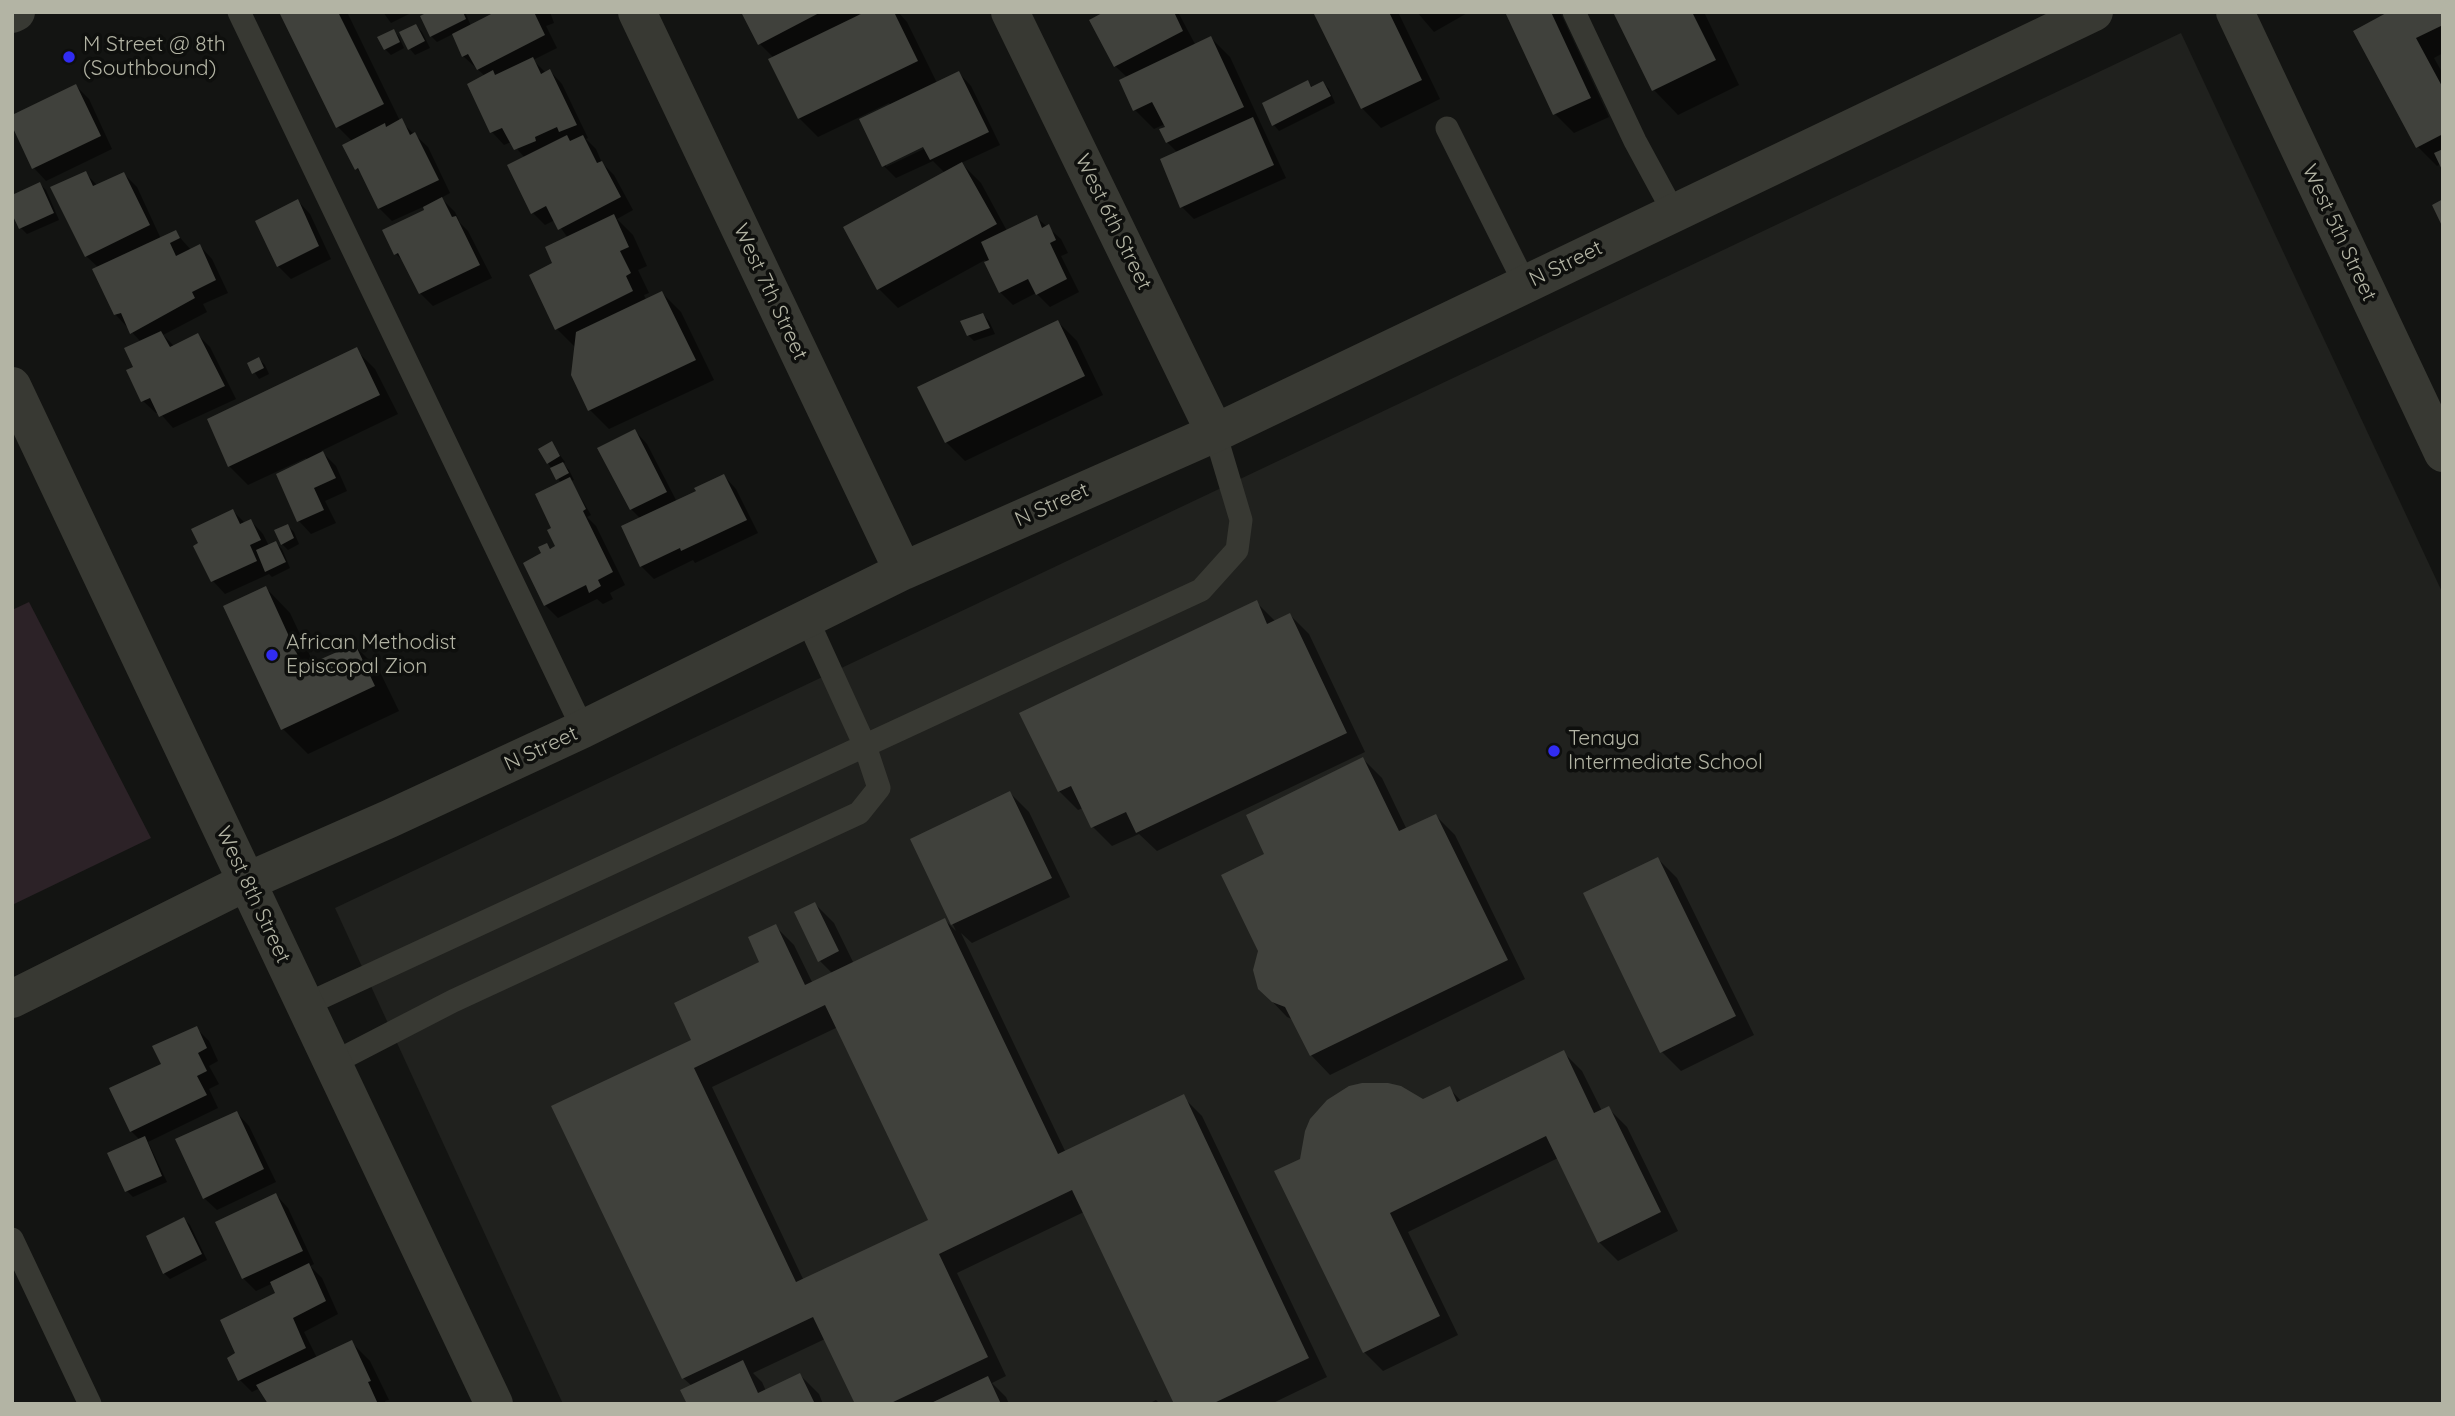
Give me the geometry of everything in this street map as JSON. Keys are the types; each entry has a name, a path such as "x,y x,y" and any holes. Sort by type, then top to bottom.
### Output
{"street":[{"name":"West 7th Street","path":"637,12 903,571"},
{"name":"West 6th Street","path":"1010,12 1216,433"},
{"name":"N Street","path":"12,999 246,882 583,729 903,571 1216,433 2094,12"},
{"name":"West 5th Street","path":"2235,12 2443,453"},
{"name":"West 8th Street","path":"12,386 494,1404"}],"lane":[{"path":"239,12 583,729"},
{"path":"1574,12 1635,141 1674,213"},
{"path":"1447,128 1525,284"},
{"path":"305,1005 1201,590 1237,550 1241,520 1216,433"},
{"path":"333,1063 453,1001 859,813 879,788 865,746 807,619"},
{"path":"12,1239 90,1404"}],"shaded area":[{"name":"Tenaya Intermediate School","path":"2181,33 2443,594 2443,1404 563,1404 335,908"},
{"path":"29,602 151,838 12,905 12,610"}],"building":[{"path":"279,12 338,12 384,104 336,128"},
{"path":"428,12 463,12 466,19 430,37 420,16"},
{"path":"495,12 534,12 545,35 477,70 468,54 462,57 452,34"},
{"path":"741,12 821,12 758,45"},
{"path":"865,12 894,12 918,61 798,119 768,59"},
{"path":"1104,12 1174,12 1183,31 1114,67 1089,20"},
{"path":"1313,12 1389,12 1422,80 1361,109"},
{"path":"1505,12 1551,12 1591,98 1553,115"},
{"path":"1613,12 1692,12 1716,60 1652,91"},
{"path":"2388,12 2443,12 2443,25 2416,38 2443,88 2443,134 2416,148 2353,31"},
{"path":"416,24 425,41 408,50 399,32"},
{"path":"394,29 400,42 384,50 377,37"},
{"path":"1211,36 1244,107 1166,143 1159,129 1165,127 1152,102 1133,111 1119,80"},
{"path":"533,57 541,74 550,69 577,125 559,132 557,127 535,137 536,141 514,150 502,128 490,133 467,84 493,70 495,75"},
{"path":"959,71 989,132 930,160 923,147 882,167 859,119"},
{"path":"1308,80 1311,87 1323,81 1331,96 1272,126 1262,103"},
{"path":"76,84 101,136 32,169 12,126 12,115"},
{"path":"1253,117 1274,165 1180,208 1160,159"},
{"path":"402,118 410,135 415,132 439,180 378,209 358,168 355,170 342,145 385,123 386,127"},
{"path":"567,135 570,141 583,135 597,163 602,161 621,197 558,230 546,206 531,214 507,165"},
{"path":"2443,149 2443,172 2434,153"},
{"path":"962,162 997,224 877,290 843,227"},
{"path":"86,171 93,186 124,172 150,225 85,257 50,187"},
{"path":"40,182 54,213 19,229 12,214 12,195"},
{"path":"442,197 452,217 456,216 480,265 419,294 398,253 394,255 382,230 424,210 423,207"},
{"path":"298,199 319,246 277,267 255,221"},
{"path":"2443,199 2443,228 2432,205"},
{"path":"614,214 629,247 620,251 631,273 626,276 633,291 555,330 529,275 552,263 545,247"},
{"path":"1037,215 1042,228 1049,224 1056,240 1050,243 1067,279 1036,295 1028,279 999,293 984,262 989,260 981,242"},
{"path":"176,230 180,238 170,243 176,256 200,244 216,280 192,292 195,298 130,334 121,313 114,315 92,269"},
{"path":"662,291 696,360 588,411 571,375 576,332"},
{"path":"983,313 990,328 967,336 960,321"},
{"path":"1058,320 1085,376 945,443 917,387"},
{"path":"161,331 170,347 198,333 225,386 159,417 150,398 141,402 126,370 133,367 124,348"},
{"path":"357,347 380,395 228,467 207,419"},
{"path":"259,357 264,368 252,374 247,363"},
{"path":"635,429 667,492 630,510 597,448"},
{"path":"552,441 560,456 547,464 538,449"},
{"path":"323,451 336,478 314,488 324,510 297,522 276,474"},
{"path":"563,462 569,473 556,480 550,468"},
{"path":"724,474 747,520 640,567 621,526 696,491 694,488"},
{"path":"570,477 586,509 583,511 613,572 598,580 601,586 589,593 586,585 544,606 523,563 541,553 538,547 547,543 550,549 555,546 547,530 551,528 535,494"},
{"path":"233,509 240,524 251,519 261,540 250,545 257,561 211,582 193,546 198,543 191,529"},
{"path":"288,524 294,538 281,545 274,530"},
{"path":"276,541 286,562 265,572 256,550"},
{"name":"African Methodist Episcopal Zion","path":"266,586 303,667 355,644 375,686 281,730 223,606"},
{"path":"1257,600 1267,624 1290,613 1347,733 1136,833 1126,812 1091,828 1071,786 1058,792 1019,713"},
{"path":"1363,757 1399,831 1436,814 1508,960 1310,1056 1285,1007 1272,1002 1258,989 1253,970 1258,951 1221,875 1264,854 1246,815"},
{"path":"1010,791 1052,878 951,925 910,839"},
{"path":"1658,857 1736,1016 1660,1053 1583,893"},
{"path":"815,902 839,951 818,962 794,912"},
{"path":"945,918 1058,1154 1184,1094 1309,1358 1212,1404 1174,1404 1072,1190 939,1254 988,1357 889,1404 855,1404 813,1317 682,1379 551,1106 691,1040 674,1003 759,962 748,937 776,924 805,985","holes":["825,1005 928,1220 796,1282 694,1068"]},
{"path":"197,1026 207,1048 198,1053 207,1071 197,1076 207,1095 130,1132 109,1088 161,1064 152,1046"},
{"path":"1564,1050 1594,1113 1609,1106 1661,1212 1598,1243 1546,1136 1390,1213 1440,1316 1363,1353 1274,1171 1300,1159 1310,1119 1327,1100 1349,1086 1388,1083 1401,1086 1423,1099 1450,1086 1457,1102"},
{"path":"237,1111 264,1169 203,1199 175,1139"},
{"path":"145,1136 162,1176 125,1192 107,1153"},
{"path":"276,1193 303,1251 242,1279 215,1222"},
{"path":"184,1217 202,1254 163,1274 146,1236"},
{"path":"309,1263 326,1301 293,1318 306,1348 238,1381 227,1358 235,1353 220,1320 275,1293 270,1282"},
{"path":"352,1340 371,1381 368,1382 378,1404 268,1404 256,1385"},
{"path":"743,1360 758,1393 800,1373 815,1404 687,1404 680,1390"},
{"path":"988,1376 1001,1404 929,1404"}],"place":[{"name":"M Street @ 8th (Southbound)","path":"69,57"},
{"name":"African Methodist Episcopal Zion","path":"272,655"},
{"name":"Tenaya Intermediate School","path":"1554,751"}]}
